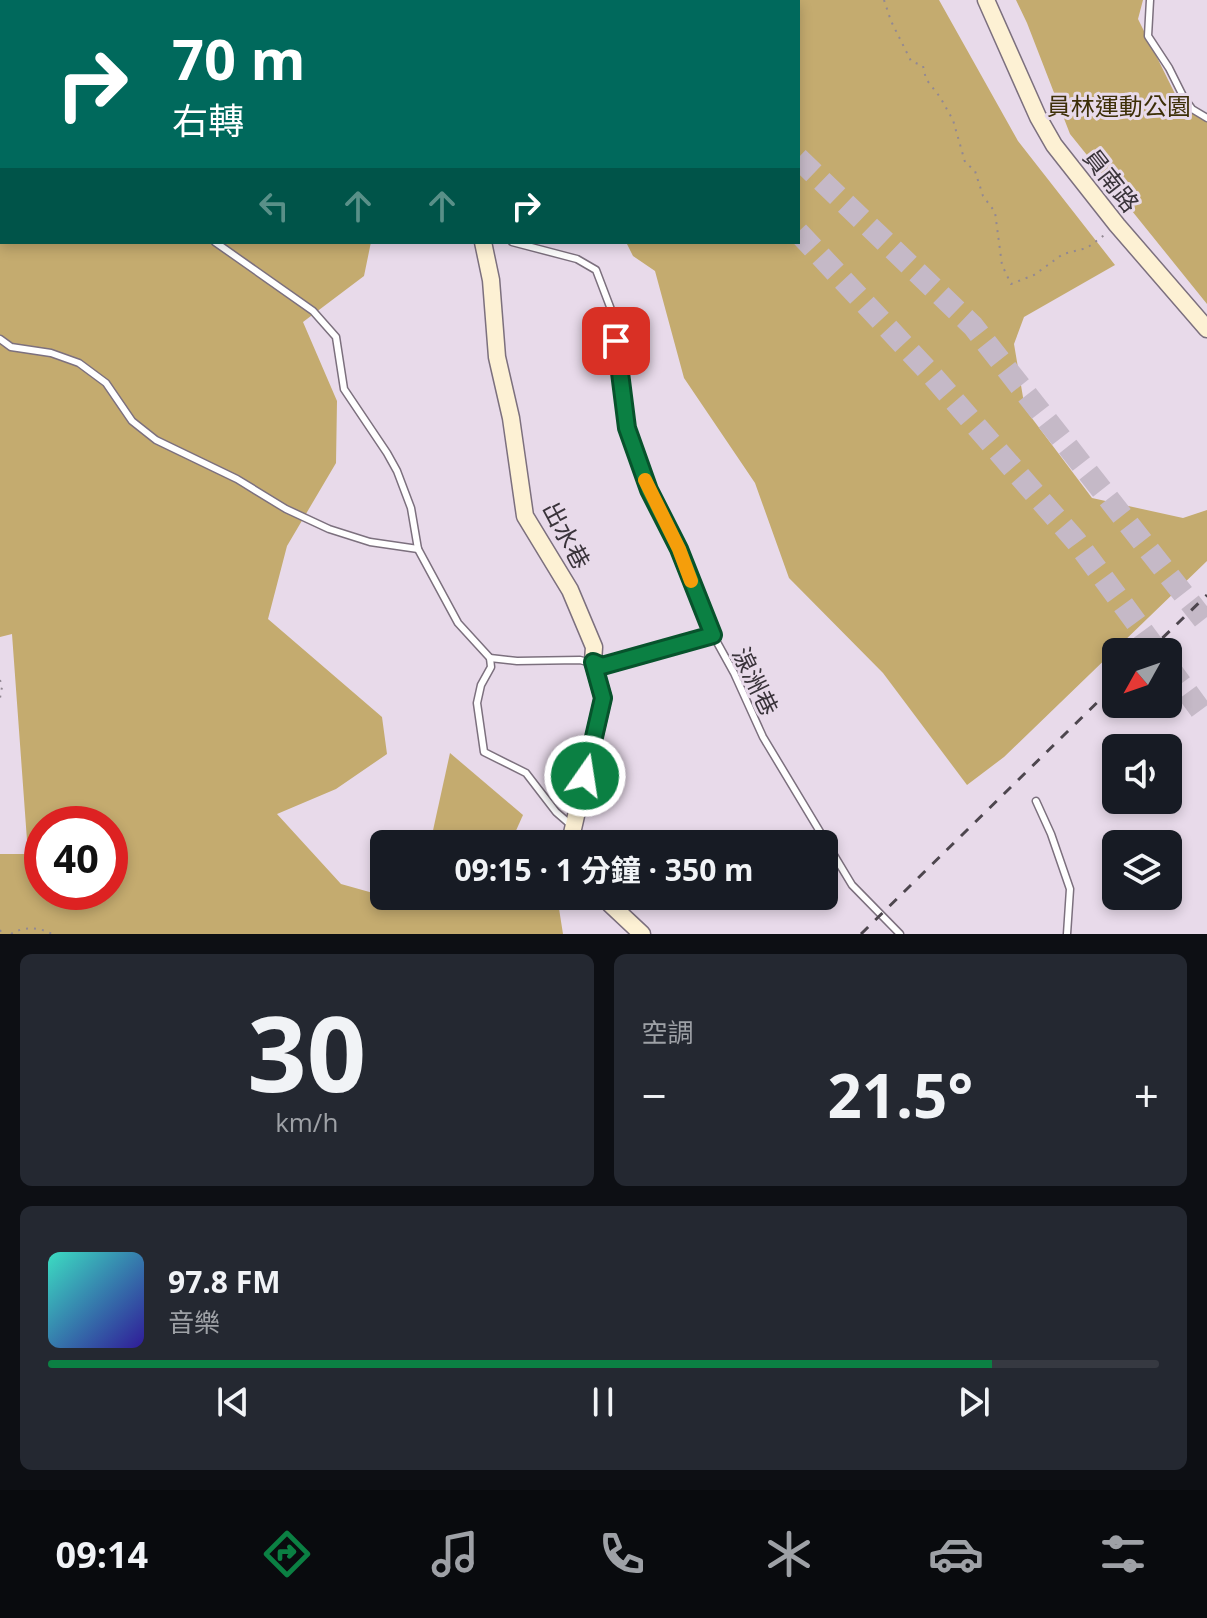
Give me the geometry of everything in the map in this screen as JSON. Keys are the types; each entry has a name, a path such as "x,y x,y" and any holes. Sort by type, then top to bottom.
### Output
{"street":[{"name":"員南路","path":"986,0 1038,117 1054,145 1117,225 1207,329"},
{"name":"出水巷","path":"483,244 491,280 497,357 511,418 525,516 570,590 594,647 593,662 603,698 573,830"},
{"path":"616,910 642,934"}],"lane":[{"path":"1150,0 1148,36 1184,98 1192,109 1207,118"},
{"path":"218,244 313,311 336,337 344,389 397,471 411,508 418,549 458,623 490,658 491,667 481,685 477,703 484,752 526,773 568,830"},
{"name":"湶洲巷","path":"520,244 577,259 596,270 612,312 627,428 649,490 679,549 713,635 763,737 852,885 900,934"},
{"path":"0,339 11,347 51,353 79,363 106,383 132,421 156,440 237,479 286,509 329,529 370,542 418,549"},
{"path":"490,658 580,660 602,666 713,635"},
{"path":"1036,801 1070,889 1067,934"}],"path":[{"path":"884,0 911,61 923,66 926,79 953,120 965,162 975,171 983,196 995,212 1002,265 1011,284 1034,275 1063,254 1087,248 1117,225"},
{"path":"0,680 0,698"},
{"path":"11,934 29,928 52,934"},
{"path":"0,930 2,934"}],"green space":[{"path":"800,0 939,0 1018,141 1115,265 1024,317 1014,344 1025,409 1092,498 1183,518 1207,510 1207,561 1127,638 1102,638 1102,662 1004,757 967,785 883,673 789,578 755,483 684,378 655,271 633,256 627,244 800,244"},
{"name":"員林運動公園","path":"1016,0 1143,0 1138,19 1181,106 1207,114 1207,304 1070,134"},
{"path":"0,244 371,244 364,276 303,322 337,401 336,463 287,546 268,619 382,717 387,754 336,789 277,814 341,884 370,892 370,910 559,910 563,934 0,934 0,854 24,854 24,910 128,910 128,806 25,806 12,634 0,637"},
{"path":"450,753 523,815 516,830 433,830"}],"tunnel":[{"path":"800,160 973,326 1207,624"},
{"path":"800,234 931,374 1076,541 1148,638"},
{"path":"1182,685 1207,719"}],"railway":[{"path":"1162,638 1207,595"},
{"path":"861,934 1102,698"}],"slow traffic":[{"path":"645,480 691,581"}],"route":[{"path":"585,776 603,698 593,662 602,666 713,635 679,549 649,490 627,428 616,341"}]}
